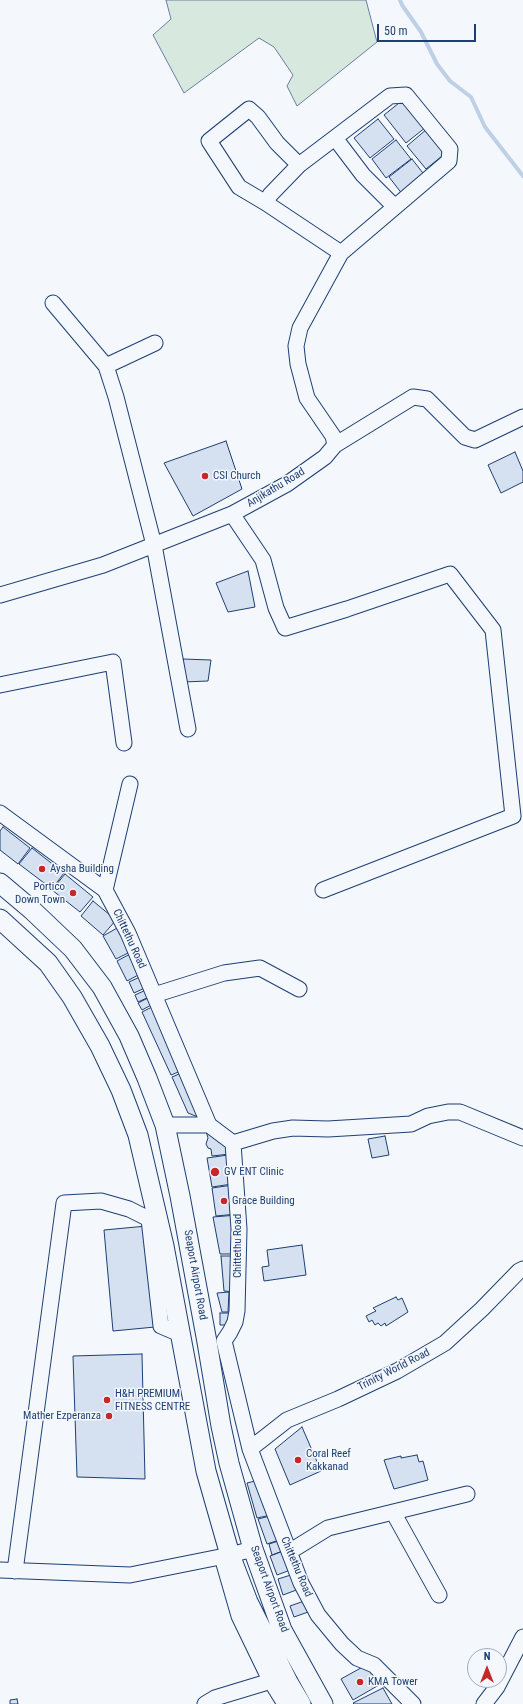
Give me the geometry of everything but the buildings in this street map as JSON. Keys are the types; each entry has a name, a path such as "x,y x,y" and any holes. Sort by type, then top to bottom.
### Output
{"main road":[{"name":"Seaport Airport Road","path":"0,883 73,948 102,987 132,1043 147,1078 165,1125 215,1341 220,1426 228,1463 253,1549 282,1630 323,1704"},
{"path":"0,919 48,963 76,1003 100,1046 121,1090 138,1134 164,1246 206,1470 226,1556 288,1682 301,1704"},
{"path":"181,1340 215,1341"}],"street":[{"path":"266,203 270,195 300,165 390,96 406,95 450,149 448,161 341,253 300,328 296,346 298,364 307,398 333,436 335,445"},
{"path":"300,165 277,143 258,117 249,109 209,141 239,187 266,203 341,253"},
{"path":"335,138 364,175 395,207"},
{"path":"53,303 106,366 116,397 154,545 188,729"},
{"path":"106,366 155,343"},
{"name":"Anjikathu Road","path":"0,595 103,565 232,514 287,484 325,457 335,445 413,397 428,399 465,437 475,440 523,417"},
{"path":"232,514 263,560 276,608 285,628 347,610 450,574 493,630 513,816 323,890"},
{"path":"0,685 113,662 124,743"},
{"path":"105,890 130,784"},
{"name":"Chittethu Road","path":"0,813 105,890 128,933 209,1125"},
{"path":"154,995 224,973 260,968 300,989"},
{"path":"165,1125 209,1125 233,1143 273,1131 293,1128 328,1129 411,1124 428,1116 448,1112 460,1112 523,1138"},
{"name":"Chittethu Road","path":"233,1143 239,1229 237,1311 235,1322 230,1332 215,1341 250,1449 301,1583 318,1615 342,1644 356,1658 374,1665 413,1704"},
{"path":"15,1571 64,1203 101,1201 129,1209 149,1220 161,1326 181,1340"},
{"name":"Trinity World Road","path":"250,1449 287,1420 338,1399 397,1371 446,1343 519,1271 523,1269"},
{"path":"289,1552 328,1528 467,1494"},
{"path":"393,1512 439,1595"},
{"path":"0,1570 130,1575 226,1556 253,1549"},
{"path":"226,1556 239,1616 271,1682 284,1704"},
{"path":"484,1704 497,1687 523,1637"},
{"path":"204,1704 215,1698 271,1682"}],"shaded area":[{"path":"166,0 366,0 377,42 297,106 287,86 293,75 274,47 259,38 184,93 153,35 171,19"}],"waterway":[{"path":"400,0 421,32 437,64 450,81 471,97 485,127 523,176"}],"place":[{"name":"CSI Church","path":"205,476"},
{"name":"Aysha Building","path":"42,869"},
{"name":"Portico Down Town","path":"73,893"},
{"name":"GV ENT Clinic","path":"215,1172"},
{"name":"Grace Building","path":"224,1201"},
{"name":"H&H PREMIUM FITNESS CENTRE","path":"107,1400"},
{"name":"Mather Ezperanza","path":"109,1416"},
{"name":"Coral Reef Kakkanad","path":"298,1460"},
{"name":"KMA Tower","path":"360,1682"}]}
